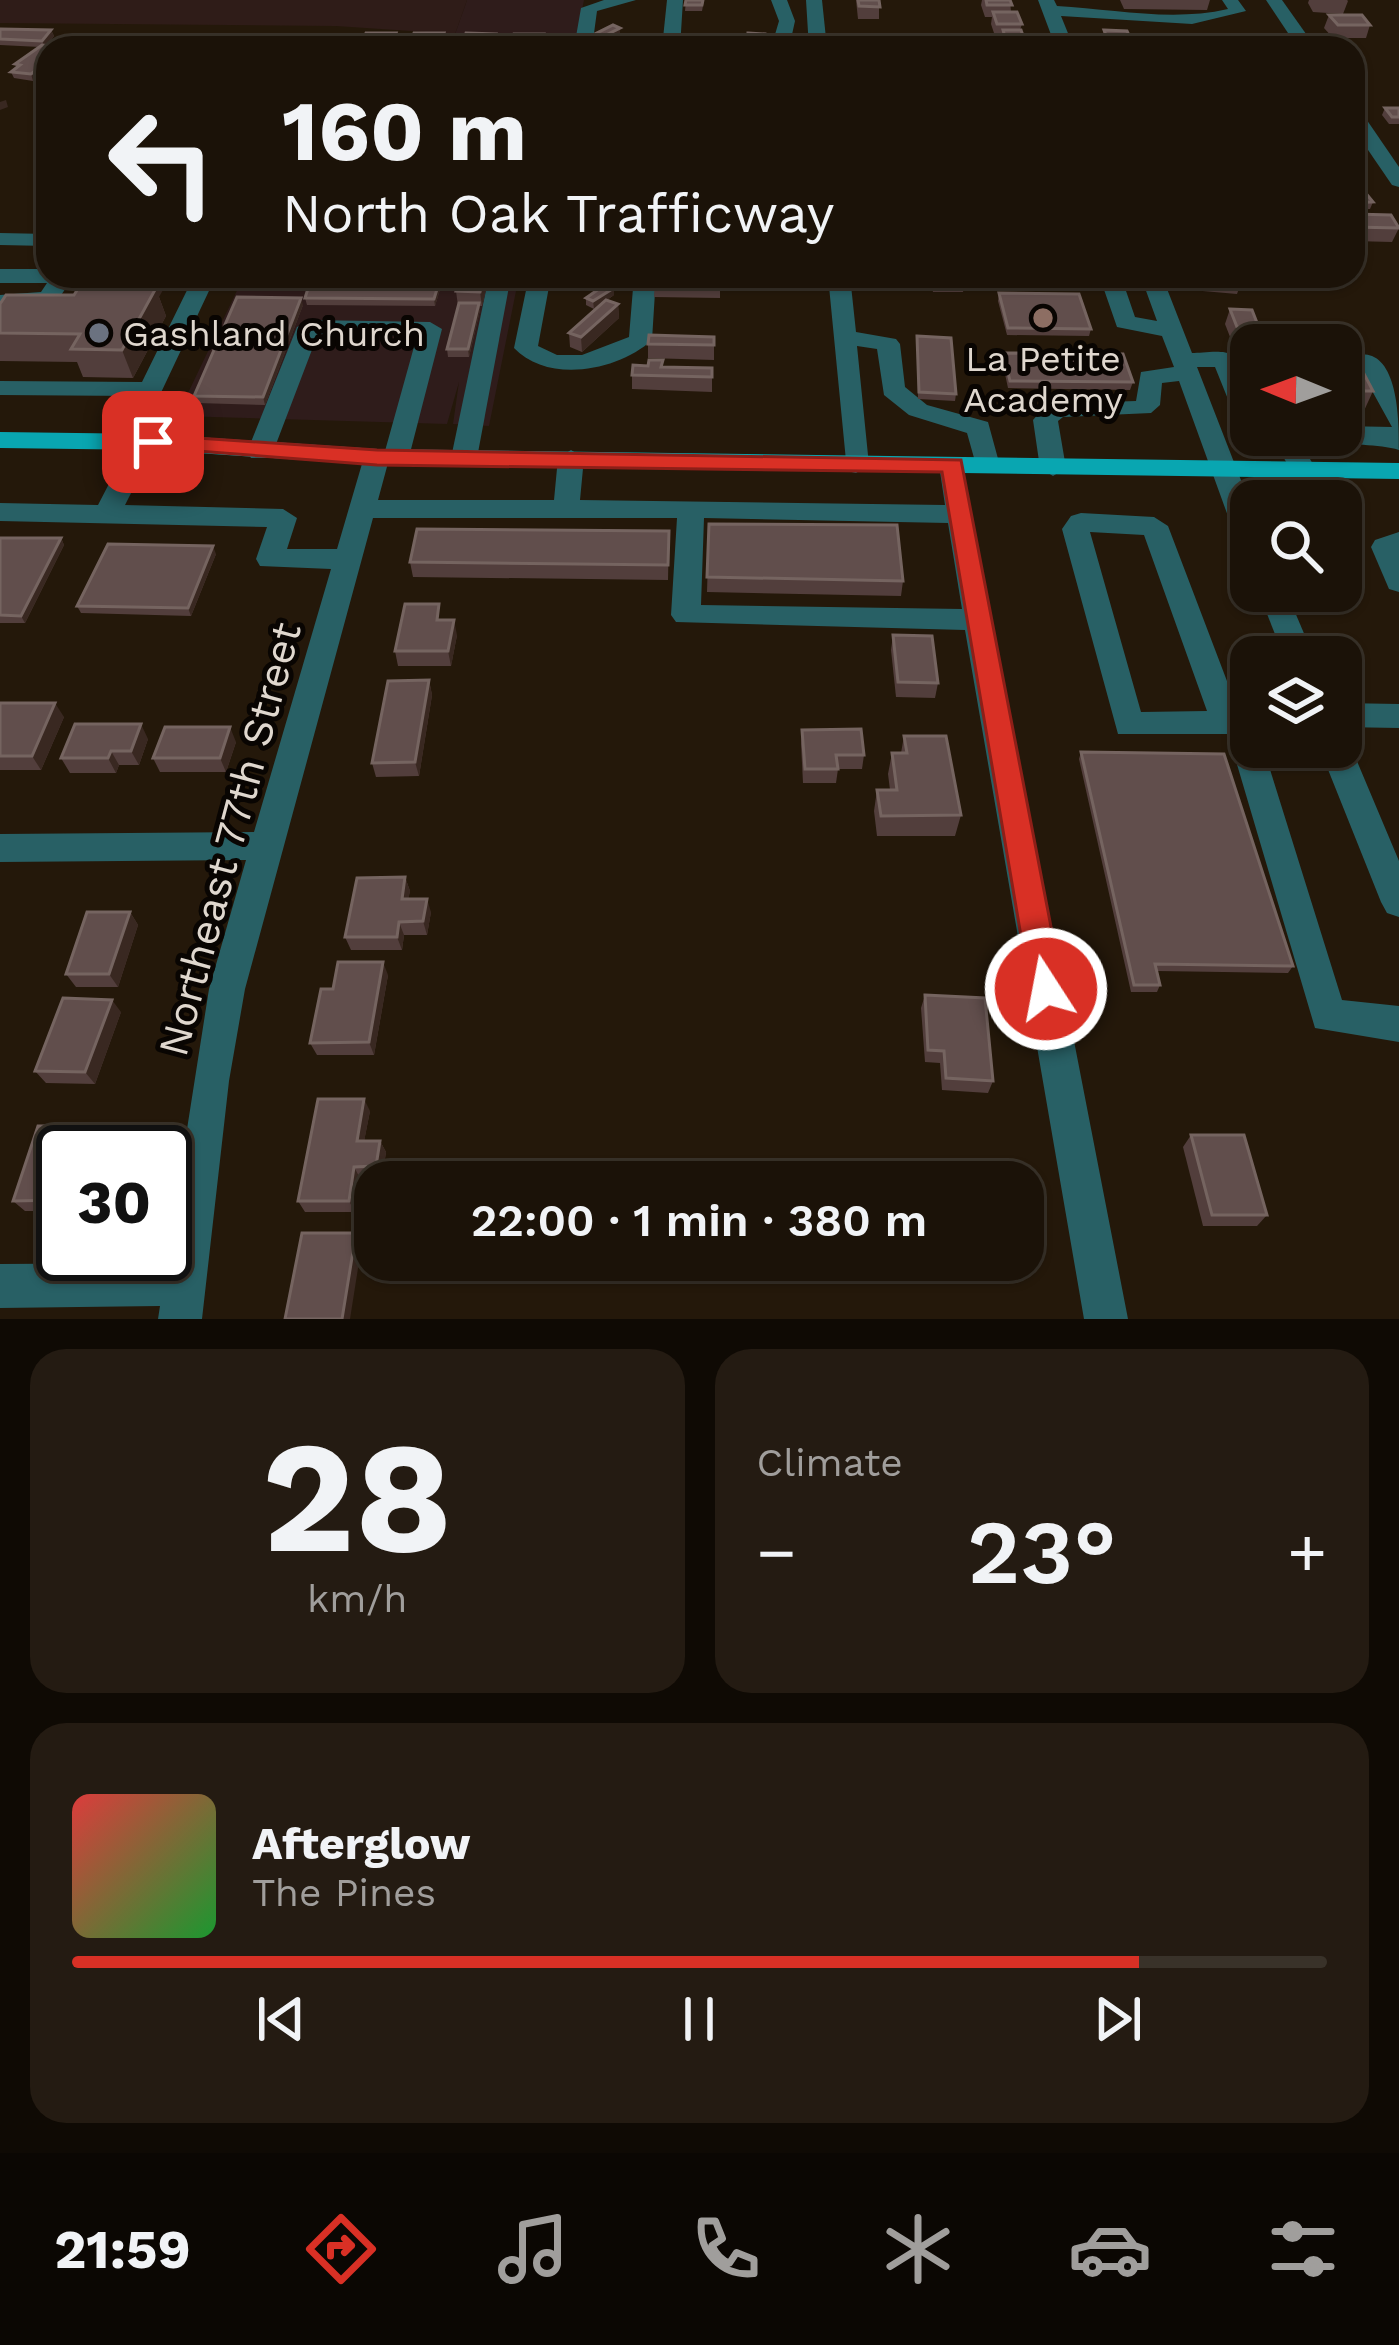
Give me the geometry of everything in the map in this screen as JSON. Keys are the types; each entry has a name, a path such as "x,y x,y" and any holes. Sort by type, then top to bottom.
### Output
{"main road":[{"path":"0,440 134,442 387,457 1399,471"}],"street":[{"path":"585,36 590,8 628,0"},
{"path":"672,36 674,0"},
{"path":"778,0 787,21 783,36"},
{"path":"814,0 817,36"},
{"path":"1060,36 1048,6 1088,6 1110,17 1220,17 1238,11 1230,0"},
{"path":"1274,0 1299,36"},
{"path":"1365,131 1399,181"},
{"path":"0,239 36,240"},
{"path":"0,276 36,276"},
{"path":"0,302 48,298 55,288"},
{"path":"107,514 150,389 199,288"},
{"path":"464,458 498,288"},
{"path":"538,288 526,348 544,362 592,363 640,340 644,288"},
{"path":"840,288 856,464"},
{"path":"1114,288 1125,322 1172,331"},
{"path":"1155,288 1230,490"},
{"name":"Northeast 77th Street","path":"182,1302 227,988 364,509 387,457 430,329 309,327 260,452"},
{"path":"844,337 888,344 893,390 918,410 979,428 962,514 1106,1319"},
{"path":"1224,360 1230,374"},
{"path":"1053,468 1045,420 1049,413 1142,408 1148,405 1150,377 1230,360"},
{"path":"1362,362 1368,362 1398,431 1362,433"},
{"path":"0,388 150,389"},
{"path":"1295,456 1303,470"},
{"path":"566,509 571,458"},
{"path":"364,509 962,514"},
{"path":"691,509 686,615 979,620"},
{"path":"0,512 284,518 270,559 350,560"},
{"path":"1082,522 1154,526 1239,722 1129,725 1076,530 1082,522"},
{"path":"1399,541 1385,547 1399,582"},
{"path":"1362,715 1399,716"},
{"path":"1253,768 1328,1016 1399,1024"},
{"path":"1344,768 1399,902"},
{"path":"0,848 268,847"},
{"path":"0,1286 182,1302"}],"shaded area":[{"path":"0,0 467,0 455,34 336,26 0,23"},
{"path":"467,0 584,0 577,34 455,34"},
{"path":"238,288 517,288 489,426 453,424 459,382 447,424 177,416"}],"building":[{"path":"858,0 879,0 880,7 859,6"},
{"path":"986,0 1010,0 1012,5 987,5"},
{"path":"993,12 1017,12 1022,24 997,24"},
{"path":"1329,15 1362,15 1370,25 1338,25"},
{"path":"613,25 620,28 604,36 591,36"},
{"path":"0,29 51,30 46,36 36,36 36,41 0,39"},
{"path":"1003,30 1021,30 1023,36 1005,36"},
{"path":"1104,30 1127,31 1129,36 1106,36"},
{"path":"366,33 396,33 395,36"},
{"path":"414,33 444,33 443,36"},
{"path":"36,49 36,70 31,74 11,72 20,65 15,64"},
{"path":"1385,108 1399,108 1399,117 1392,117"},
{"path":"1365,214 1391,215 1399,228 1365,227"},
{"path":"78,288 156,288 122,350 71,349 80,334 0,333 0,304 6,295 74,295"},
{"path":"308,288 437,288 434,299 305,298"},
{"path":"600,288 614,288 593,301 586,298"},
{"name":"La Petite Academy","path":"999,293 1079,294 1091,329 1008,328"},
{"path":"237,297 301,298 263,397 194,396"},
{"path":"606,300 618,304 581,337 569,333"},
{"path":"459,303 479,303 468,349 447,349"},
{"path":"1230,309 1252,310 1257,324 1236,324"},
{"path":"649,335 714,337 714,345 648,344"},
{"path":"917,336 951,338 956,394 919,392"},
{"path":"1003,353 1123,354 1133,382 1010,381"},
{"path":"649,360 663,360 661,367 712,368 712,377 632,375 633,365 648,366"},
{"path":"1362,370 1373,391 1362,391"},
{"path":"709,524 897,525 903,581 707,577"},
{"path":"417,529 669,531 668,565 410,562"},
{"path":"0,538 61,538 21,616 0,615"},
{"path":"108,544 213,546 188,608 77,606"},
{"path":"405,604 439,604 437,620 454,620 448,651 395,651"},
{"path":"893,635 932,636 938,683 898,682"},
{"path":"429,680 415,762 372,763 388,681"},
{"path":"0,703 55,703 32,756 0,756"},
{"path":"75,724 141,724 131,751 111,751 108,758 61,758"},
{"path":"165,727 230,727 220,758 153,758"},
{"path":"861,729 864,755 836,755 838,769 805,769 802,730"},
{"path":"904,736 946,736 961,815 881,816 877,790 897,790 892,753 907,753"},
{"path":"1081,752 1224,754 1293,966 1155,964 1160,985 1134,985"},
{"path":"405,877 402,899 427,899 423,921 399,922 397,937 345,937 357,878"},
{"path":"87,912 130,912 109,974 66,974"},
{"path":"338,962 383,962 369,1042 310,1043 321,989 333,989"},
{"path":"925,995 985,998 993,1081 946,1078 944,1051 928,1050"},
{"path":"63,998 112,1000 85,1072 35,1071"},
{"path":"318,1099 364,1099 357,1141 380,1141 377,1161 354,1161 349,1201 298,1201"},
{"path":"36,1132 36,1201 13,1201"},
{"path":"1191,1135 1244,1135 1267,1215 1212,1215"},
{"path":"302,1233 354,1233 342,1319 285,1319"}],"place":[{"name":"La Petite Academy","path":"1043,318"},
{"name":"Gashland Church","path":"99,333"}],"route":[{"path":"153,442 377,457 952,465 1046,989"}]}
